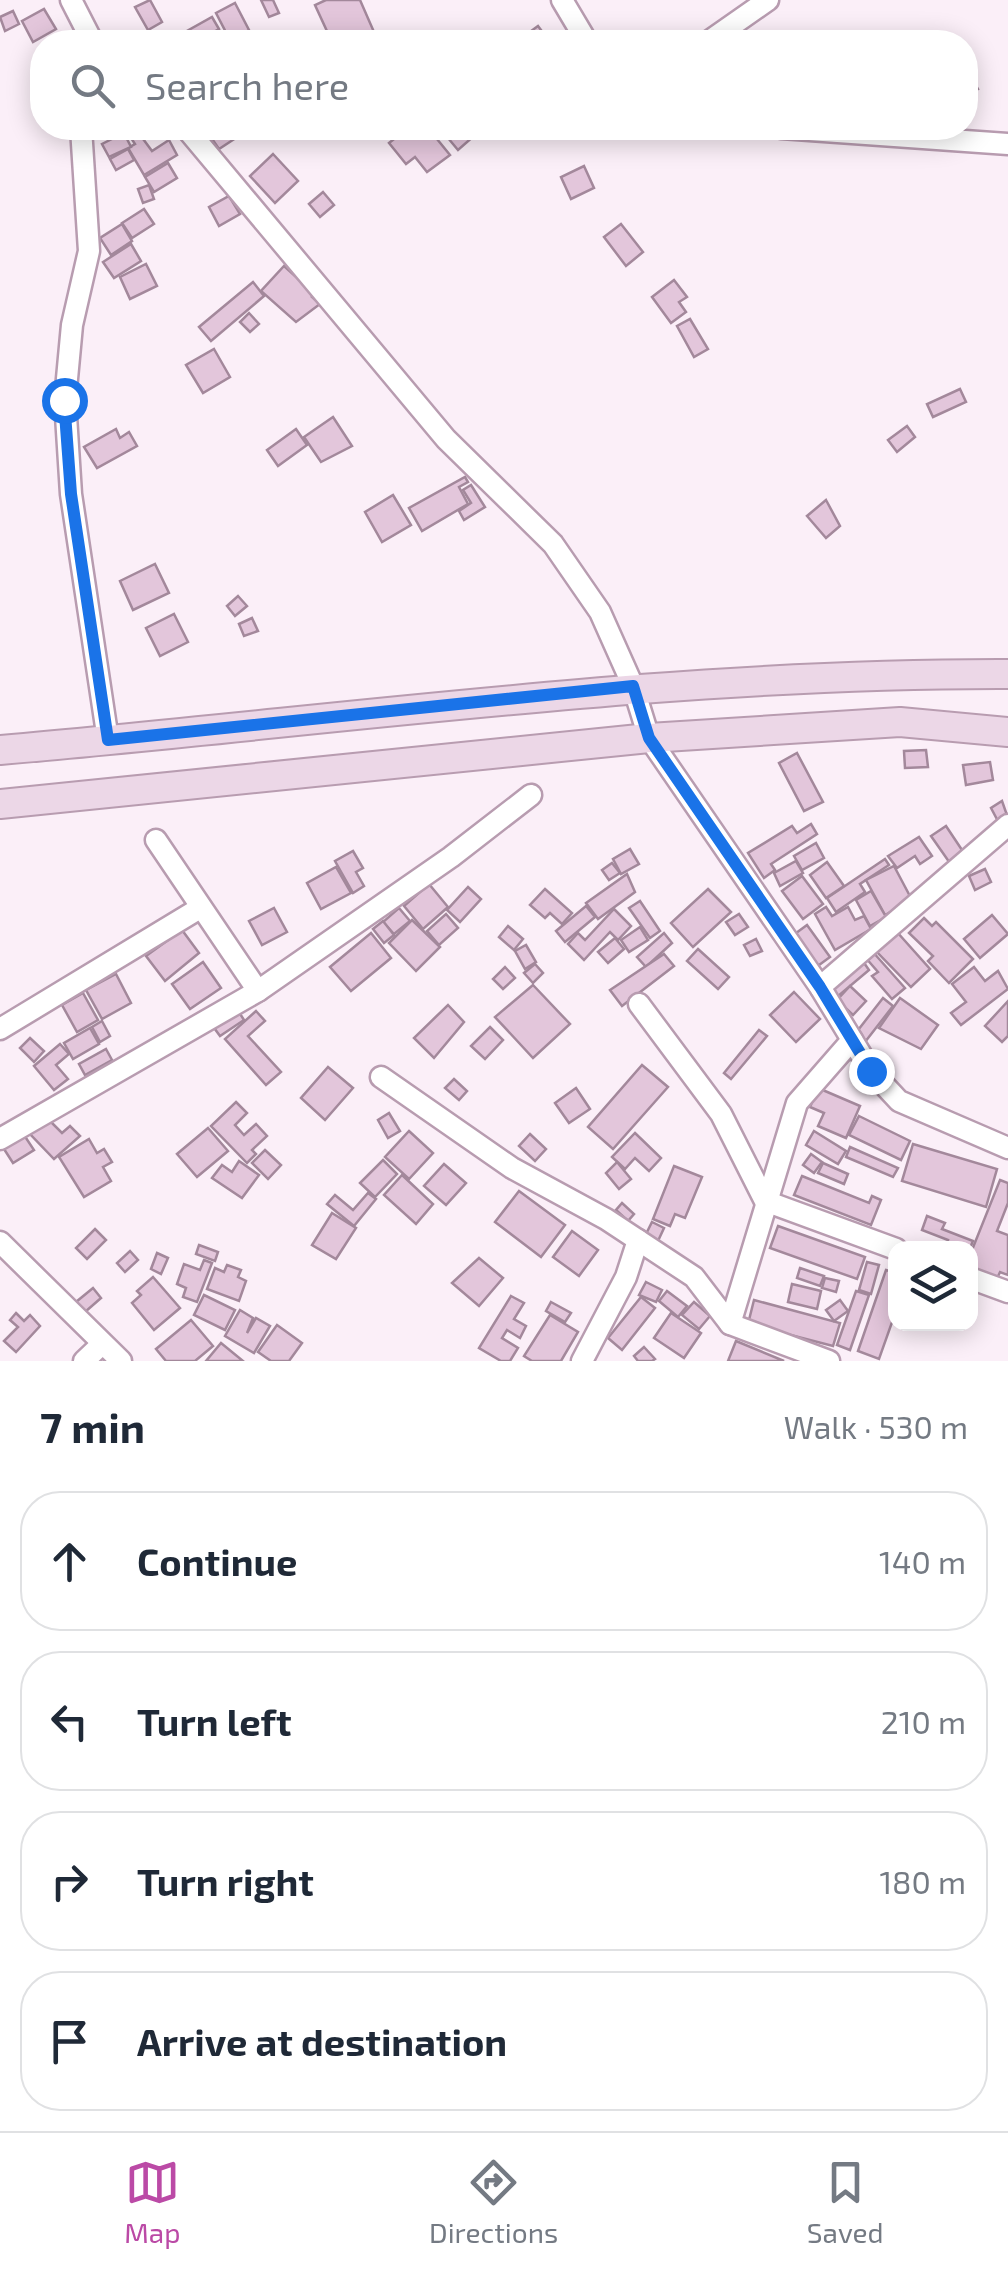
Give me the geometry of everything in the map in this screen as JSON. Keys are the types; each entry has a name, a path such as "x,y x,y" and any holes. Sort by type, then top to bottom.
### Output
{"street":[{"path":"72,0 87,30"},
{"path":"562,0 580,30"},
{"path":"725,30 768,0"},
{"path":"82,140 89,252 72,325 64,400 71,494 108,740"},
{"path":"196,140 446,439 553,544 600,612 633,686 649,738 820,987 871,1071 900,1101 1008,1148"},
{"path":"951,140 1008,144"},
{"path":"0,750 633,686 870,673 1008,674"},
{"path":"0,804 649,738 900,722 1008,732"},
{"path":"0,1139 258,991 451,857 531,794"},
{"path":"820,987 1008,826"},
{"path":"156,840 258,991"},
{"path":"0,1030 200,908"},
{"path":"639,1004 721,1114 765,1200 888,1247"},
{"path":"730,1324 797,1103 852,1040"},
{"path":"381,1077 512,1168 638,1240 694,1278 730,1324 830,1361"},
{"path":"582,1361 626,1277 638,1240"},
{"path":"0,1242 120,1361"},
{"path":"978,1281 1008,1292"},
{"path":"84,1361 102,1344"}],"building":[{"path":"150,0 162,22 148,30 135,7"},
{"path":"261,0 273,0 279,13 269,17"},
{"path":"326,0 360,0 373,30 326,30 315,5"},
{"path":"235,3 249,30 225,30 216,13"},
{"path":"44,9 56,29 30,30 30,36 22,21"},
{"path":"13,11 19,24 5,31 0,17"},
{"path":"212,17 219,29 217,30 189,30"},
{"path":"128,140 131,147 109,157 102,144"},
{"path":"132,140 144,140 152,151 169,140 177,155 144,175 128,148 135,144"},
{"path":"213,140 233,140 219,149"},
{"path":"438,140 450,155 427,172 415,157 406,164 389,143"},
{"path":"450,140 469,140 458,150"},
{"path":"128,149 134,160 116,170 110,159"},
{"path":"273,154 298,181 275,203 250,176"},
{"path":"168,163 177,178 154,192 145,177"},
{"path":"584,166 594,188 571,199 561,177"},
{"path":"149,185 154,199 143,203 138,189"},
{"path":"323,192 334,205 320,217 309,204"},
{"path":"229,196 240,214 219,226 209,207"},
{"path":"144,209 154,224 132,238 122,223"},
{"path":"122,224 132,241 111,255 100,238"},
{"path":"621,224 643,252 626,266 604,237"},
{"path":"131,244 141,261 114,278 103,262"},
{"path":"146,264 157,286 130,299 120,277"},
{"path":"284,266 315,294 312,297 320,304 296,322 261,291"},
{"path":"674,280 687,297 679,302 686,312 671,323 652,297"},
{"path":"253,282 264,296 211,341 199,327"},
{"path":"249,313 259,324 250,332 240,322"},
{"path":"690,319 708,349 694,357 677,326"},
{"path":"214,349 230,377 203,393 186,365"},
{"path":"960,389 966,402 933,417 927,404"},
{"path":"333,417 352,446 321,462 304,437"},
{"path":"907,426 915,437 897,452 888,440"},
{"path":"116,429 120,438 129,432 137,446 97,468 84,447"},
{"path":"296,429 307,445 278,466 267,450"},
{"path":"465,477 468,482 459,487 468,504 422,531 409,508"},
{"path":"471,485 485,507 464,520 459,511 471,503 463,490"},
{"path":"393,495 411,525 382,542 365,512"},
{"path":"826,500 840,526 826,538 807,516"},
{"path":"155,564 169,593 133,610 120,581"},
{"path":"238,596 247,606 235,616 227,606"},
{"path":"174,614 188,642 160,656 146,628"},
{"path":"252,618 258,631 244,636 239,624"},
{"path":"926,750 928,767 905,768 904,751"},
{"path":"797,753 823,802 804,811 779,763"},
{"path":"990,762 993,780 966,785 963,765"},
{"path":"1002,801 1008,818 999,823 991,808"},
{"path":"811,824 817,834 771,864 775,870 764,878 748,853 792,826 797,833"},
{"path":"946,826 966,856 952,866 931,836"},
{"path":"919,837 932,856 920,864 915,856 897,868 888,856"},
{"path":"816,843 824,858 802,870 794,856"},
{"path":"630,849 639,864 621,874 613,859"},
{"path":"353,851 363,868 356,872 364,886 353,893 335,861"},
{"path":"885,859 889,865 860,884 865,892 836,912 827,898"},
{"path":"796,861 803,873 780,886 774,873"},
{"path":"827,862 844,886 826,898 810,875"},
{"path":"612,863 620,873 609,880 602,870"},
{"path":"894,866 912,900 885,915 866,880"},
{"path":"336,867 351,893 321,909 307,883"},
{"path":"985,869 991,882 975,890 969,876"},
{"path":"627,874 635,892 598,919 586,903"},
{"path":"802,876 823,904 803,919 782,891"},
{"path":"429,884 448,907 423,929 404,906"},
{"path":"468,887 481,899 460,922 447,910"},
{"path":"545,889 572,913 562,924 550,913 545,918 530,905"},
{"path":"708,889 731,912 693,947 671,923"},
{"path":"871,891 886,917 870,926 856,900"},
{"path":"640,901 660,931 650,938 629,908"},
{"path":"586,906 595,917 565,942 556,931"},
{"path":"826,907 832,916 848,907 855,920 864,916 871,929 835,950 815,914"},
{"path":"274,908 287,932 262,945 249,921"},
{"path":"399,908 410,921 394,934 383,922"},
{"path":"614,909 631,926 618,940 610,932 584,960 568,944 578,933 585,940"},
{"path":"446,914 458,928 439,945 427,931"},
{"path":"739,914 748,927 735,935 726,922"},
{"path":"992,915 1008,934 980,958 964,939"},
{"path":"924,918 932,926 936,922 973,959 949,983 928,961 933,956 909,933"},
{"path":"412,920 440,947 416,971 389,943"},
{"path":"383,921 394,935 384,943 373,929"},
{"path":"807,925 830,957 815,968 792,936"},
{"path":"508,926 523,939 514,950 499,937"},
{"path":"640,927 648,940 629,952 621,940"},
{"path":"182,930 199,953 165,981 146,956"},
{"path":"897,932 930,969 911,987 876,951"},
{"path":"371,933 391,958 351,991 330,967"},
{"path":"664,933 672,943 646,967 637,957"},
{"path":"615,938 624,949 608,963 598,952"},
{"path":"756,939 762,951 750,956 744,945"},
{"path":"526,945 536,962 525,969 515,951"},
{"path":"698,949 729,977 718,989 687,961"},
{"path":"872,951 905,988 892,999 872,976 878,972 865,957"},
{"path":"664,954 674,966 622,1006 610,990"},
{"path":"862,960 869,970 837,997 829,987"},
{"path":"203,962 221,988 190,1009 172,984"},
{"path":"535,964 543,973 533,983 524,973"},
{"path":"505,967 515,978 503,989 493,979"},
{"path":"974,967 985,981 998,971 1008,989 961,1025 951,1013 966,1002 952,984"},
{"path":"116,974 131,1003 102,1019 86,990"},
{"path":"533,985 570,1024 533,1058 495,1017"},
{"path":"850,986 866,1001 853,1015 837,1000"},
{"path":"794,992 820,1019 796,1042 770,1015"},
{"path":"83,993 98,1020 77,1032 62,1005"},
{"path":"883,998 893,1006 865,1042 855,1034"},
{"path":"900,998 938,1025 921,1049 879,1028"},
{"path":"1008,1001 1008,1036 1002,1042 985,1026"},
{"path":"448,1005 464,1022 434,1058 414,1038"},
{"path":"237,1009 244,1020 220,1036 212,1025"},
{"path":"256,1011 265,1021 248,1036 281,1072 266,1085 225,1039"},
{"path":"102,1021 110,1036 100,1042 92,1027"},
{"path":"490,1027 503,1040 485,1059 471,1046"},
{"path":"90,1028 99,1044 73,1059 64,1043"},
{"path":"759,1030 767,1036 731,1079 724,1073"},
{"path":"30,1038 44,1051 34,1062 20,1048"},
{"path":"60,1044 69,1054 56,1065 68,1079 54,1090 34,1066"},
{"path":"106,1049 112,1060 85,1075 79,1064"},
{"path":"642,1065 668,1087 613,1149 588,1127"},
{"path":"328,1067 353,1088 325,1120 301,1098"},
{"path":"454,1079 467,1091 459,1100 445,1088"},
{"path":"576,1088 590,1109 569,1123 555,1103"},
{"path":"818,1088 860,1106 846,1138 818,1126 824,1113 810,1107"},
{"path":"236,1102 247,1113 235,1125 244,1135 256,1124 267,1136 252,1150 256,1154 247,1163 211,1126"},
{"path":"389,1113 400,1131 388,1138 378,1120"},
{"path":"859,1116 910,1141 901,1160 849,1135"},
{"path":"47,1118 62,1133 70,1126 80,1136 54,1159 30,1134"},
{"path":"208,1128 228,1151 197,1177 177,1154"},
{"path":"409,1131 433,1153 409,1179 385,1157"},
{"path":"814,1131 846,1151 838,1164 806,1145"},
{"path":"635,1133 661,1158 649,1171 635,1158 625,1169 612,1157"},
{"path":"530,1134 546,1149 535,1161 519,1146"},
{"path":"24,1135 34,1150 13,1163 4,1149"},
{"path":"89,1139 97,1153 104,1149 112,1162 103,1167 111,1181 84,1197 59,1157"},
{"path":"913,1144 997,1169 986,1207 902,1181"},
{"path":"850,1147 898,1168 893,1177 846,1157"},
{"path":"265,1150 281,1165 268,1179 252,1163"},
{"path":"811,1154 822,1162 814,1173 803,1165"},
{"path":"383,1160 397,1174 375,1197 360,1183"},
{"path":"239,1161 259,1175 242,1198 212,1178 222,1165 232,1172"},
{"path":"617,1162 631,1179 619,1189 606,1173"},
{"path":"823,1163 848,1174 844,1184 818,1173"},
{"path":"444,1164 466,1183 446,1205 424,1186"},
{"path":"674,1166 702,1177 685,1218 675,1214 670,1226 653,1219"},
{"path":"402,1175 433,1204 416,1224 384,1195"},
{"path":"802,1176 869,1203 872,1196 881,1200 871,1225 794,1195"},
{"path":"1000,1180 1008,1183 1008,1203 997,1231 1008,1235 1008,1275 1000,1272 995,1283 978,1277 976,1241"},
{"path":"519,1191 565,1225 541,1257 495,1222"},
{"path":"368,1193 376,1199 354,1226 327,1204 335,1195 353,1210"},
{"path":"622,1203 634,1214 628,1221 616,1210"},
{"path":"332,1213 356,1228 336,1259 312,1245"},
{"path":"927,1216 945,1223 942,1229 973,1241 948,1241 922,1230"},
{"path":"652,1222 664,1228 658,1241 645,1236"},
{"path":"778,1226 865,1257 857,1279 770,1248"},
{"path":"95,1229 106,1240 87,1259 76,1248"},
{"path":"572,1231 598,1250 579,1276 553,1257"},
{"path":"199,1245 218,1252 215,1261 196,1254"},
{"path":"130,1251 138,1260 125,1272 117,1263"},
{"path":"157,1253 168,1258 161,1274 151,1269"},
{"path":"479,1258 503,1278 479,1306 452,1283"},
{"path":"204,1260 212,1263 197,1302 183,1297 186,1288 177,1284 184,1264 200,1270"},
{"path":"867,1262 879,1265 871,1294 859,1290"},
{"path":"227,1265 241,1270 238,1277 246,1281 239,1301 207,1289 215,1268 224,1272"},
{"path":"800,1268 824,1276 820,1286 797,1278"},
{"path":"888,1271 889,1331 879,1359 858,1351"},
{"path":"153,1277 180,1308 154,1330 132,1303 141,1295 137,1291"},
{"path":"825,1278 839,1281 836,1292 822,1288"},
{"path":"646,1282 662,1290 656,1302 639,1295"},
{"path":"792,1284 821,1291 817,1309 788,1302"},
{"path":"93,1288 101,1298 85,1312 76,1302"},
{"path":"667,1291 687,1306 678,1317 659,1301"},
{"path":"856,1291 869,1295 850,1350 837,1345"},
{"path":"204,1295 235,1310 225,1330 194,1315"},
{"path":"511,1296 524,1303 514,1319 526,1326 520,1338 507,1330 502,1338 518,1348 510,1361 501,1361 479,1348"},
{"path":"641,1297 655,1308 622,1350 608,1338"},
{"path":"754,1300 840,1323 833,1346 748,1324"},
{"path":"840,1300 848,1311 834,1321 826,1310"},
{"path":"551,1302 571,1313 565,1322 546,1311"},
{"path":"694,1302 710,1316 699,1329 682,1315"},
{"path":"240,1310 253,1318 247,1333 256,1318 270,1326 254,1353 225,1336"},
{"path":"16,1313 24,1321 30,1315 40,1326 16,1352 4,1341 18,1327 10,1320"},
{"path":"671,1313 701,1333 684,1358 654,1338"},
{"path":"550,1315 578,1332 561,1361 532,1361 524,1356"},
{"path":"191,1320 213,1346 195,1361 166,1361 156,1349"},
{"path":"277,1325 302,1343 289,1361 271,1361 258,1352"},
{"path":"736,1341 784,1361 728,1361"},
{"path":"221,1343 243,1361 206,1361"},
{"path":"644,1347 655,1359 638,1361 634,1356"}],"route":[{"path":"64,400 71,494 108,740 633,686 649,738 820,987 871,1071"}]}
